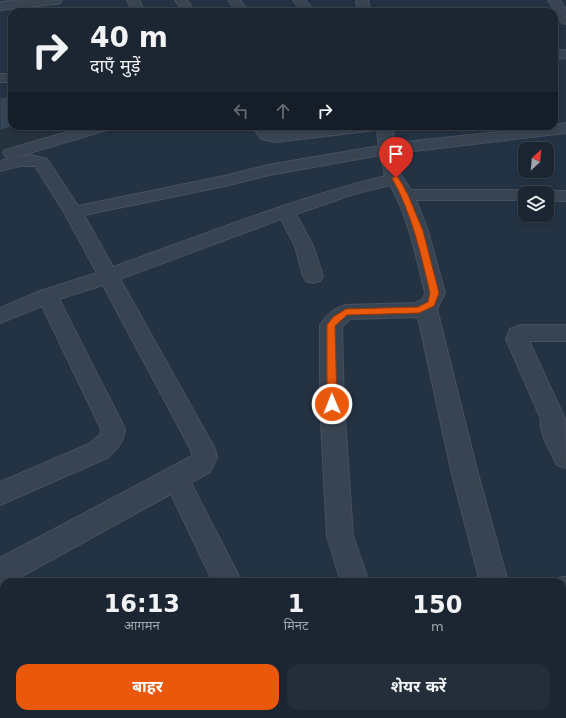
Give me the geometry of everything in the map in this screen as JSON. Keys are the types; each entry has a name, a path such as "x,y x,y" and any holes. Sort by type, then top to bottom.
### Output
{"street":[{"path":"0,6 57,0"},
{"path":"299,0 306,8"},
{"path":"554,0 566,20"},
{"path":"0,157 91,130"},
{"path":"263,130 268,136 275,137 339,130"},
{"path":"354,578 340,536 332,404 331,325 346,312 419,310 431,303 435,293 419,231 400,186 392,173 385,130"},
{"path":"73,212 225,181 268,170 388,149 549,130"},
{"path":"0,166 25,160 34,160 41,163 73,212 107,277 203,449 205,457 201,464 176,479 0,573"},
{"path":"5,312 107,277 286,211 348,190 400,186 518,194"},
{"path":"554,196 566,196"},
{"path":"286,211 304,246 313,276"},
{"path":"0,494 98,451 113,437 113,429 48,296"},
{"path":"426,306 464,470 493,578"},
{"path":"566,333 521,333 518,334 517,339 553,419 552,427 566,458"},
{"path":"176,479 226,578"}],"building":[{"path":"8,96 8,128 0,130 0,98"}],"route":[{"path":"332,404 331,325 336,319 346,312 419,310 431,303 435,293 419,231 405,195 396,178"}]}
